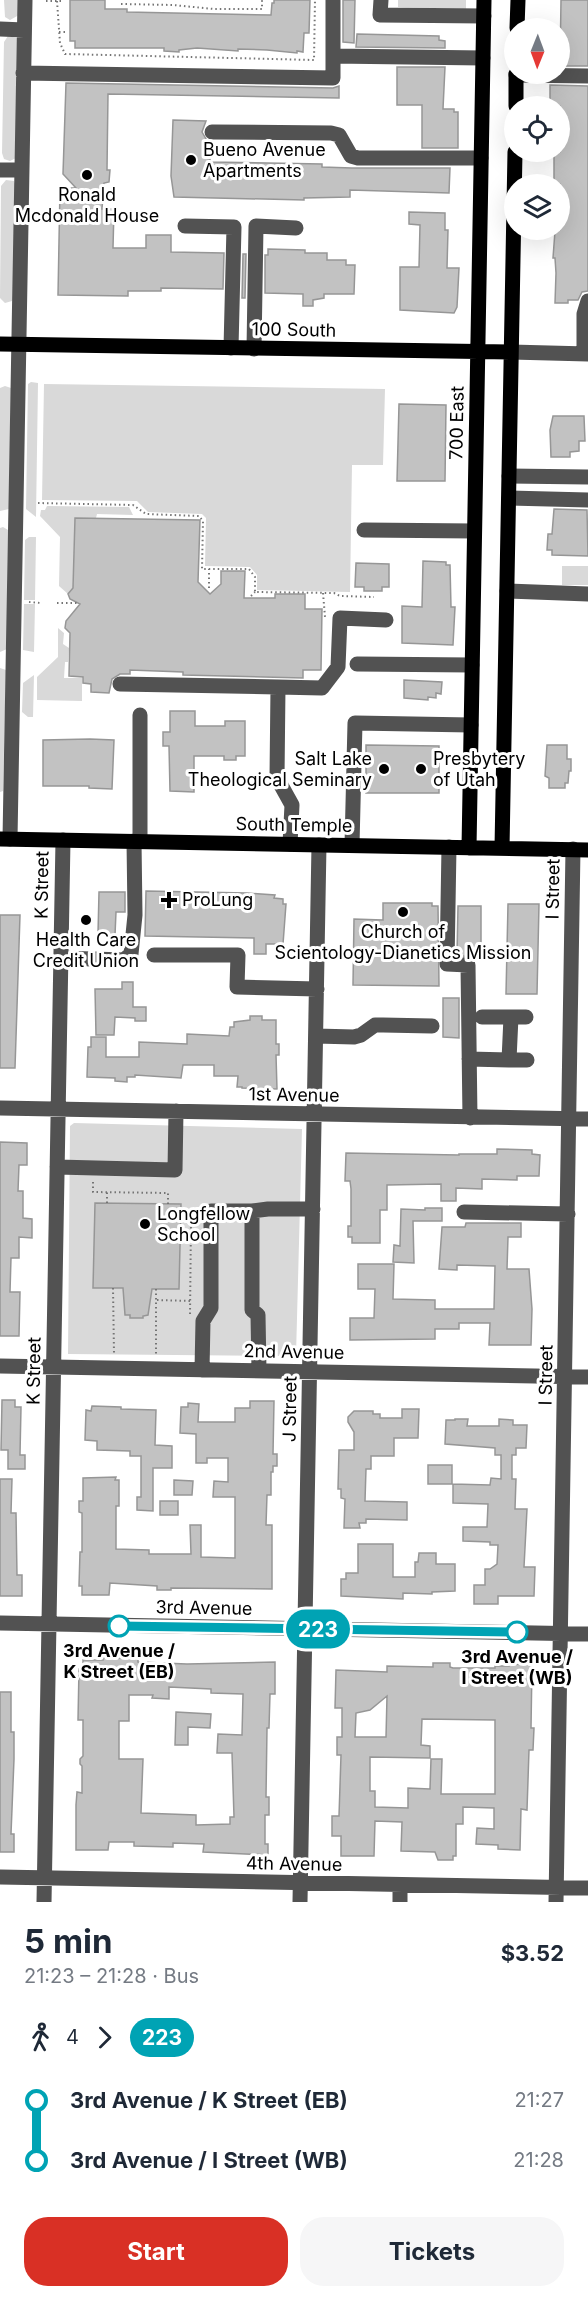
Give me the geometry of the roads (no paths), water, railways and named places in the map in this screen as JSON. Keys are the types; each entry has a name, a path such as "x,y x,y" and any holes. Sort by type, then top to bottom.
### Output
{"main road":[{"name":"700 East","path":"469,848 484,0"},
{"path":"517,18 518,0"},
{"path":"502,848 515,162"},
{"name":"100 South","path":"0,344 511,352"},
{"name":"South Temple","path":"5,839 580,849"}],"street":[{"path":"5,839 7,662 16,519 25,0"},
{"path":"23,73 333,78 333,0"},
{"path":"381,0 380,15 484,16"},
{"path":"0,29 24,30"},
{"path":"333,56 483,58"},
{"path":"570,76 588,76"},
{"path":"212,132 331,133 339,135 351,156 358,158 481,158"},
{"path":"0,170 22,170"},
{"path":"185,226 234,227 231,348"},
{"path":"254,349 256,226 296,228"},
{"path":"586,354 584,314 588,301"},
{"name":"100 South","path":"511,352 586,354"},
{"path":"509,476 588,477"},
{"path":"509,498 588,500"},
{"path":"0,519 16,519"},
{"path":"364,530 474,531"},
{"path":"507,591 588,594"},
{"path":"120,684 322,688 338,667 340,618 386,620"},
{"path":"357,664 472,665"},
{"path":"278,687 277,778 292,806 290,844"},
{"path":"61,958 124,960 131,954 135,915 140,715"},
{"path":"352,845 356,723 471,725"},
{"name":"K Street","path":"44,1902 63,840"},
{"name":"J Street","path":"300,1902 319,845"},
{"path":"449,847 447,964 468,965 470,1118"},
{"name":"I Street","path":"556,1895 570,1119 580,849"},
{"path":"154,955 238,956 237,987 317,989"},
{"path":"482,1017 518,1017 510,1060"},
{"path":"316,1036 354,1037 375,1025 383,1024 432,1026"},
{"path":"469,1059 527,1060"},
{"name":"1st Avenue","path":"0,1108 588,1119"},
{"path":"57,1167 176,1170 176,1111"},
{"path":"202,1370 203,1321 211,1308 210,1211 313,1209"},
{"path":"252,1211 252,1310 258,1315 259,1371"},
{"path":"465,1212 568,1214"},
{"name":"2nd Avenue","path":"0,1366 588,1377"},
{"name":"3rd Avenue","path":"0,1623 588,1634"},
{"name":"4th Avenue","path":"0,1877 400,1886 556,1895 588,1888"},
{"path":"399,1902 400,1886"}],"place":[{"name":"Bueno Avenue Apartments","path":"191,160"},
{"name":"Ronald Mcdonald House","path":"87,175"},
{"name":"Salt Lake Theological Seminary","path":"384,769"},
{"name":"Presbytery of Utah","path":"421,769"},
{"name":"ProLung","path":"169,900"},
{"name":"Church of Scientology-Dianetics Mission","path":"403,912"},
{"name":"Health Care Credit Union","path":"86,920"},
{"name":"Longfellow School","path":"145,1224"},
{"name":"3rd Avenue / K Street (EB)","path":"119,1626"},
{"name":"3rd Avenue / I Street (WB)","path":"517,1632"}]}
